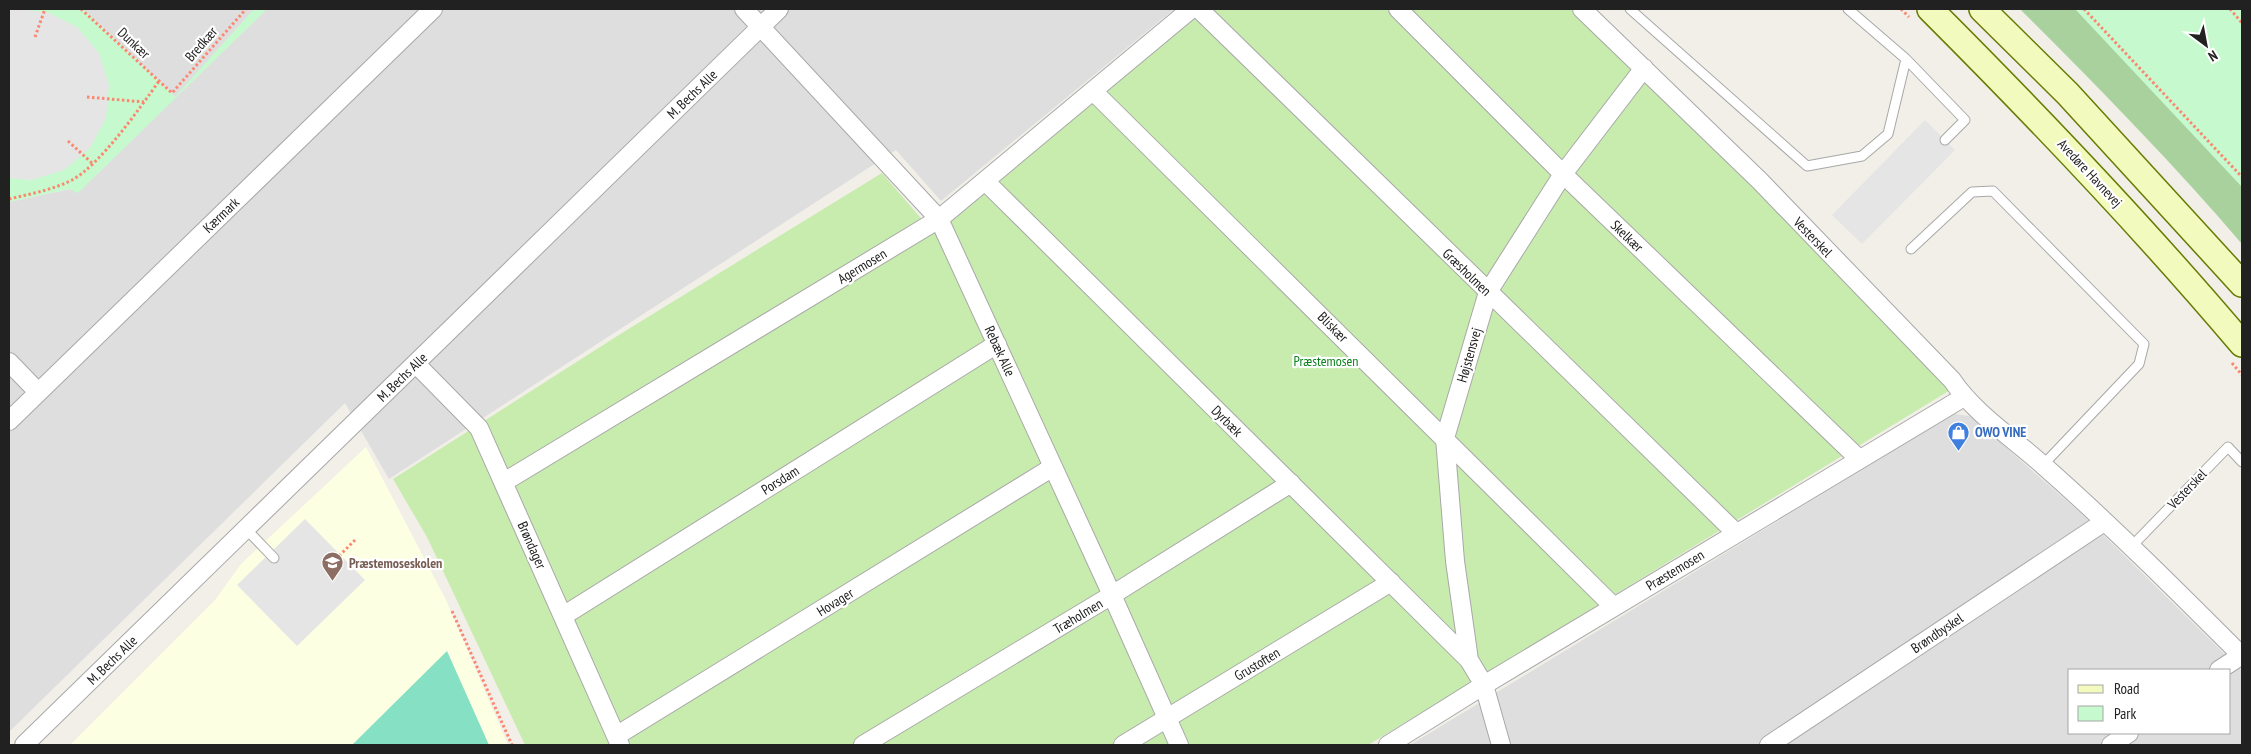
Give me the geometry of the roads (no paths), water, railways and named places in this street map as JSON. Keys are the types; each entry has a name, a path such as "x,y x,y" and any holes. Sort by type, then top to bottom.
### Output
{"street":[{"name":"Kærmark","path":"9,421 433,9"},
{"name":"Rebæk Alle","path":"744,9 938,219 997,344 1179,745"},
{"name":"M. Bechs Alle","path":"24,745 779,9"},
{"name":"Agermosen","path":"504,482 938,219 986,182 1191,9"},
{"name":"Græsholmen","path":"1199,9 1736,533"},
{"name":"Skelkær","path":"1398,9 1563,174 1859,459"},
{"name":"Vesterskel","path":"1582,9 1760,181 1952,380 1964,397 2044,465 2132,547 2242,655"},
{"name":"Avedøre Havnevej","path":"1930,9 2044,124 2163,251 2242,344"},
{"path":"1982,9 2068,94 2242,284"},
{"name":"Højstensvej","path":"1501,745 1484,685 1469,660 1455,561 1445,438 1488,292 1563,174 1644,68"},
{"name":"Bliskær","path":"1093,90 1614,606"},
{"name":"Dyrbæk","path":"986,182 1469,660"},
{"name":"Porsdam","path":"563,616 997,344"},
{"path":"9,362 38,392"},
{"name":"Brøndager","path":"416,364 472,419 484,439 618,741"},
{"name":"Præstemosen","path":"1388,745 1614,606 1964,397"},
{"name":"Hovager","path":"618,741 1053,467"},
{"name":"Træholmen","path":"863,745 1112,595 1291,484"},
{"name":"Brøndbyskel","path":"1769,745 2104,522"},
{"name":"Grustoften","path":"1123,745 1391,582"},
{"path":"2221,669 2242,655"},
{"path":"2111,745 2128,734"}],"lane":[{"path":"1630,9 1807,166 1862,156 1888,134 1906,58"},
{"path":"1848,9 1906,58 1965,120 1945,140"},
{"path":"1911,249 1972,192 1993,191 2144,344 2139,364 2044,465"},
{"name":"Vesterskel","path":"2132,547 2228,447 2242,462"},
{"path":"246,529 274,558"}],"place":[{"name":"OWO VINE","path":"1959,451"},
{"name":"Præstemoseskolen","path":"333,582"}]}
